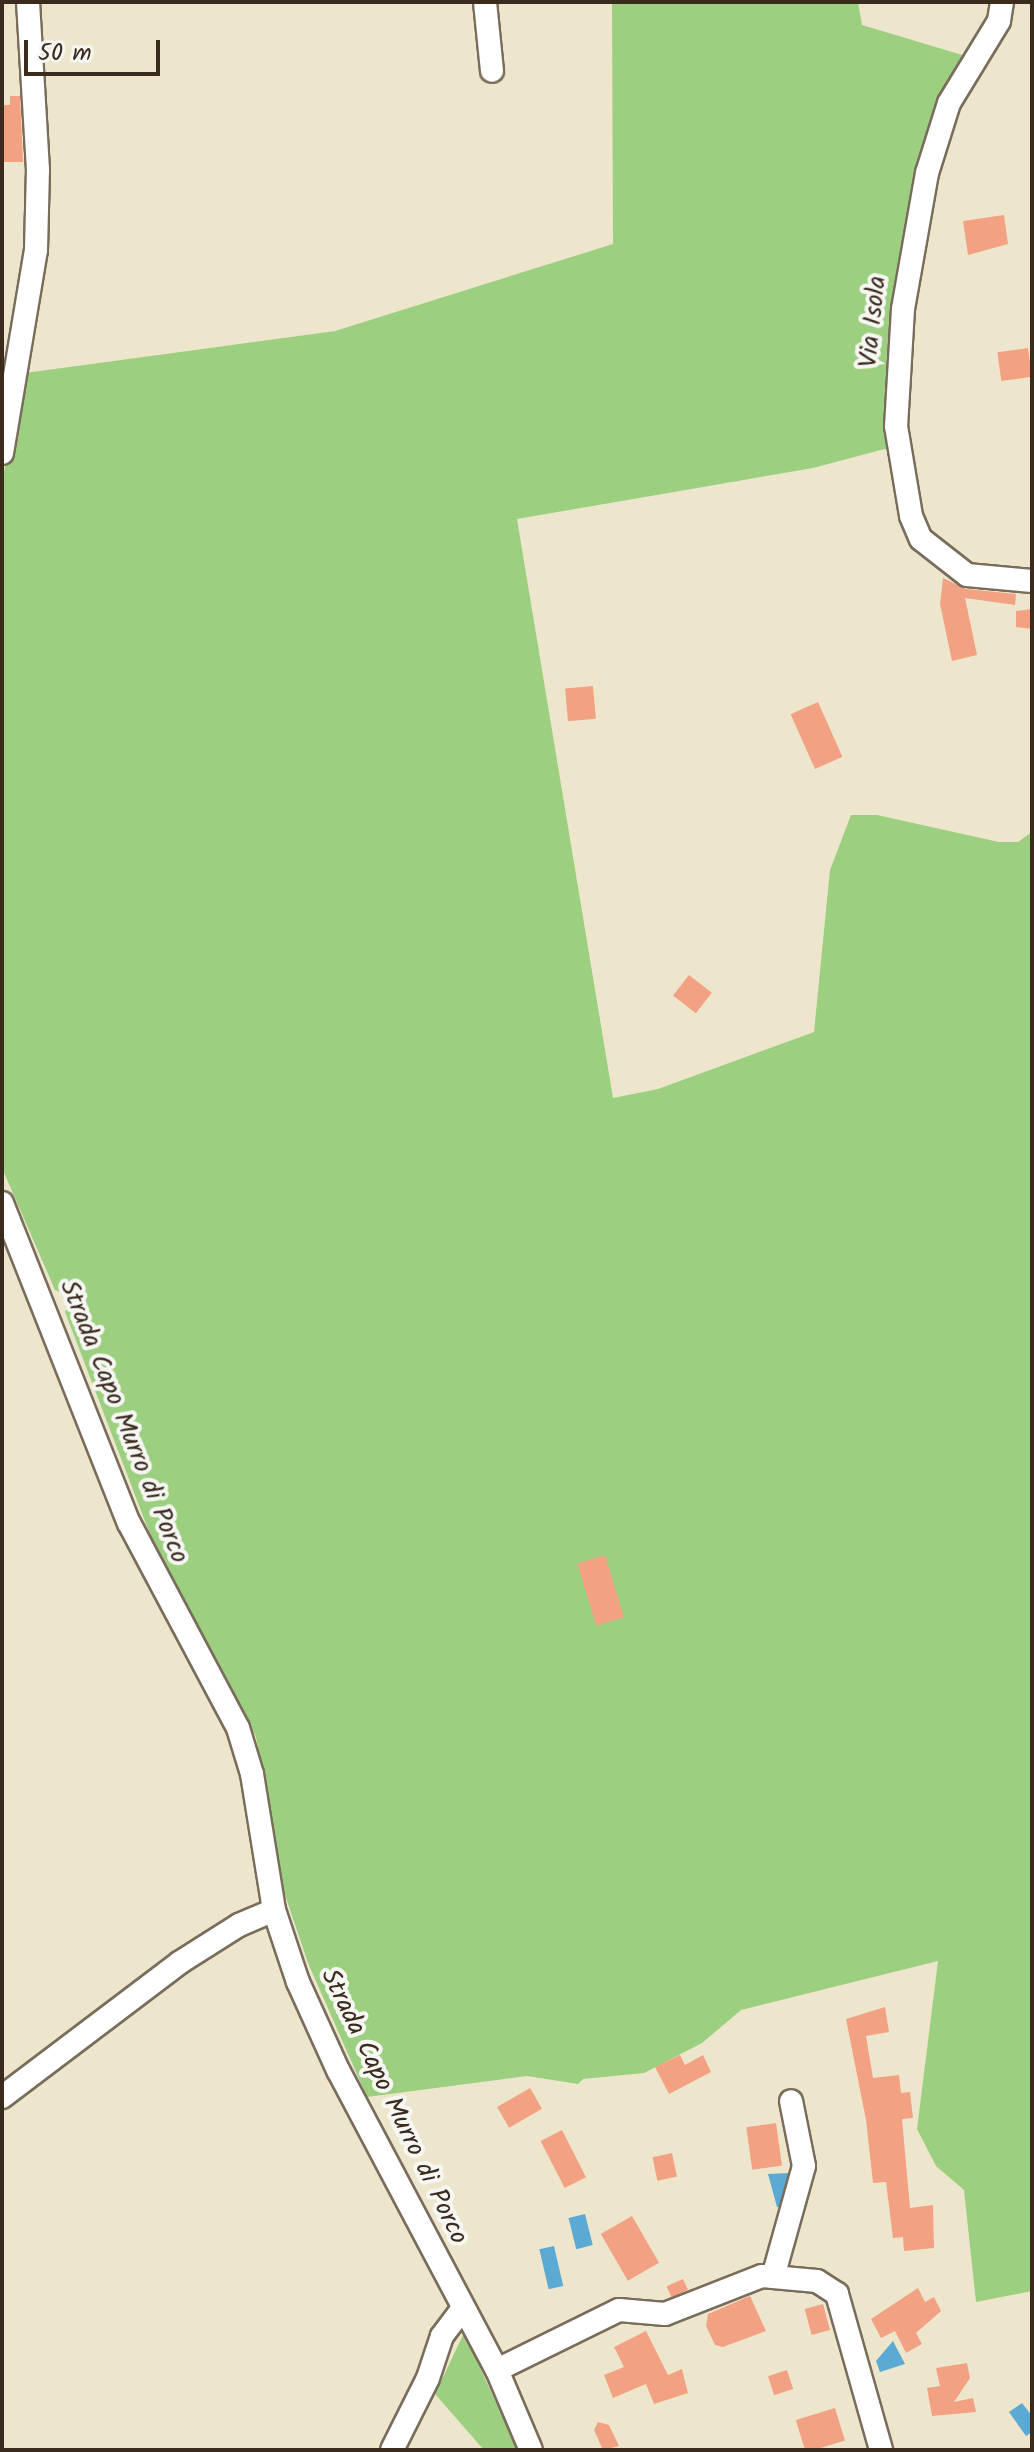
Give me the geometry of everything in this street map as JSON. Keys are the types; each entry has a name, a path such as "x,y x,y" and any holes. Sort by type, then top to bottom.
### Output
{"street":[{"path":"2,453 36,250 38,170 28,2"},
{"path":"485,2 492,71"},
{"name":"Via Isola","path":"1002,2 999,21 949,103 927,173 903,309 896,426 911,516 921,539 967,575 1032,581"},
{"name":"Strada Capo Murro di Porco","path":"2,1203 129,1523 238,1728 252,1774 274,1910 338,2070 497,2370 531,2450"},
{"path":"2,2097 179,1963 239,1925 274,1910"},
{"path":"773,2277 804,2166 791,2101"},
{"path":"497,2370 619,2310 665,2314 745,2279 773,2277 817,2281 837,2294 881,2450"},
{"path":"392,2450 428,2378 442,2336 463,2308"}],"green space":[{"path":"612,2 858,2 862,25 969,57 947,88 892,447 813,468 517,519 613,1098 658,1089 814,1032 830,870 851,815 877,815 999,842 1018,842 1032,832 1032,2291 976,2302 964,2190 936,2166 917,2129 938,1961 741,2010 702,2043 644,2073 583,2079 578,2084 527,2076 367,2097 308,1963 283,1889 256,1737 153,1542 65,1312 70,1303 66,1294 55,1290 2,1168 2,481 25,373 335,331 613,244"},
{"path":"464,2333 518,2450 484,2450 435,2394"}],"water":[{"path":"790,2173 784,2207 777,2207 768,2174"},
{"path":"585,2214 593,2245 576,2249 569,2218"},
{"path":"554,2246 563,2286 549,2289 539,2249"},
{"path":"893,2341 905,2364 880,2372 876,2361"},
{"path":"1022,2403 1032,2416 1032,2432 1026,2436 1009,2412"}],"building":[{"path":"10,96 20,96 23,162 2,162 2,105 10,105"},
{"path":"1004,215 1008,244 968,255 963,221"},
{"path":"1028,348 1032,377 1001,381 997,352"},
{"path":"943,578 966,589 1016,594 1015,605 965,598 977,655 952,661 940,604"},
{"path":"1032,609 1032,629 1016,627 1016,611"},
{"path":"593,686 596,719 568,721 565,688"},
{"path":"818,702 842,757 815,769 791,714"},
{"path":"689,975 712,993 696,1013 673,995"},
{"path":"605,1555 624,1617 596,1626 577,1563"},
{"path":"885,2007 889,2032 866,2036 873,2078 899,2075 901,2093 910,2092 913,2118 902,2119 910,2208 933,2205 934,2248 904,2251 903,2237 893,2238 886,2182 873,2183 866,2120 846,2019"},
{"path":"680,2055 685,2065 703,2055 711,2072 669,2094 655,2067"},
{"path":"530,2088 542,2109 509,2128 497,2107"},
{"path":"776,2123 782,2166 752,2170 746,2127"},
{"path":"562,2130 586,2177 565,2188 541,2141"},
{"path":"672,2153 677,2176 657,2181 652,2157"},
{"path":"632,2216 659,2263 628,2281 601,2234"},
{"path":"683,2279 688,2290 671,2297 667,2286"},
{"path":"918,2288 925,2302 934,2297 941,2311 916,2333 922,2344 906,2353 895,2331 881,2338 871,2319"},
{"path":"750,2296 766,2331 723,2347 715,2345 706,2326 708,2314"},
{"path":"823,2304 830,2330 812,2335 805,2309"},
{"path":"646,2331 668,2375 682,2369 688,2393 654,2404 646,2384 613,2398 604,2375 624,2367 614,2347"},
{"path":"967,2363 970,2378 954,2402 973,2398 976,2412 932,2416 927,2388 940,2386 936,2368"},
{"path":"787,2370 793,2389 774,2395 768,2376"},
{"path":"835,2408 845,2441 805,2450 796,2420"},
{"path":"598,2422 609,2425 619,2446 603,2450 594,2430"}]}
